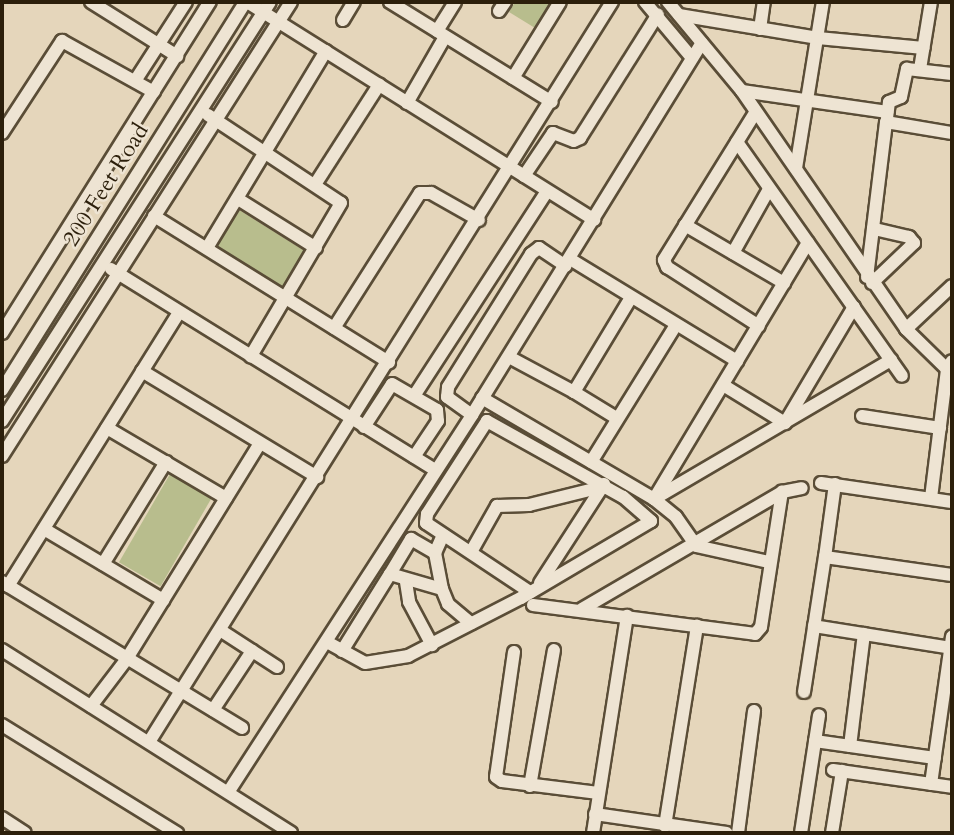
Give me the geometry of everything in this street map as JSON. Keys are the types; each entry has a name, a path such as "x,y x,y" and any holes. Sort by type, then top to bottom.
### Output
{"street":[{"path":"91,2 177,55"},
{"path":"135,80 186,2"},
{"path":"2,333 210,2"},
{"path":"246,2 267,7 279,22 594,220"},
{"name":"200 Feet Road","path":"2,390 246,2"},
{"path":"2,456 214,118 292,2"},
{"path":"343,20 354,2"},
{"path":"390,2 404,6 441,34 552,102"},
{"path":"407,103 455,2"},
{"path":"513,78 560,2"},
{"path":"359,424 389,362 612,2"},
{"path":"645,2 658,14 692,58"},
{"path":"668,2 741,91 906,329 950,368 931,498"},
{"path":"760,29 764,2"},
{"path":"796,168 823,2"},
{"path":"920,69 931,2"},
{"path":"2,421 267,7"},
{"path":"524,176 553,133 574,141 580,138 658,14"},
{"path":"679,15 818,38 924,48"},
{"path":"2,133 61,41 154,92"},
{"path":"229,790 509,357 702,43"},
{"path":"207,248 268,153 326,51"},
{"path":"870,280 873,229 889,102 901,97 906,71 920,69 952,74"},
{"path":"316,183 379,85"},
{"path":"741,91 887,117 952,133"},
{"path":"200,110 316,183 341,203 251,356"},
{"path":"755,113 685,225 664,264 759,326"},
{"path":"737,142 902,376"},
{"path":"733,253 769,189"},
{"path":"414,396 547,191"},
{"path":"334,328 420,192 431,193 479,220"},
{"path":"237,199 316,248"},
{"path":"154,216 389,362"},
{"path":"685,225 784,284"},
{"path":"870,280 914,243 909,237 873,229"},
{"path":"654,499 808,243"},
{"path":"472,415 447,397 448,387 531,254 539,248 737,361"},
{"path":"102,263 435,470"},
{"path":"906,329 952,286"},
{"path":"574,392 630,299"},
{"path":"785,423 854,307"},
{"path":"179,312 44,528 5,584 180,694 242,728"},
{"path":"591,462 615,417 676,325"},
{"path":"509,357 615,417"},
{"path":"654,499 891,360"},
{"path":"142,371 317,477"},
{"path":"149,742 317,477 388,386 395,384 439,416 414,457"},
{"path":"723,385 785,423"},
{"path":"482,398 654,499 676,517 696,546 769,562"},
{"path":"862,416 940,428"},
{"path":"327,642 342,652 365,663 377,663 432,645 652,521 602,487 487,421 342,652"},
{"path":"107,428 226,498"},
{"path":"91,706 126,660 260,443"},
{"path":"103,564 166,462"},
{"path":"534,589 611,474"},
{"path":"804,692 825,557 828,484 952,502"},
{"path":"471,552 497,506 524,506 602,487"},
{"path":"582,609 696,546 782,492 802,488"},
{"path":"533,605 582,609 750,635 759,631 782,492"},
{"path":"426,519 443,535 534,589"},
{"path":"44,528 163,600"},
{"path":"443,535 435,553 442,589 448,604 471,623"},
{"path":"411,539 435,553"},
{"path":"825,557 952,575"},
{"path":"390,573 406,582 442,589"},
{"path":"406,582 409,602 432,645"},
{"path":"593,833 627,616"},
{"path":"656,828 697,626"},
{"path":"814,626 864,634 951,642 931,784"},
{"path":"220,630 277,667"},
{"path":"850,746 864,634"},
{"path":"2,650 229,790 291,833"},
{"path":"530,786 554,650"},
{"path":"213,710 252,651"},
{"path":"514,652 496,777 530,786 598,793"},
{"path":"738,833 754,711"},
{"path":"801,833 819,715"},
{"path":"2,725 177,833"},
{"path":"815,741 935,758"},
{"path":"832,833 837,770 952,788"},
{"path":"595,814 656,828 727,833"},
{"path":"2,818 25,833"}],"green space":[{"path":"515,2 552,2 535,28 509,12"},
{"path":"239,210 305,251 282,288 216,246"},
{"path":"170,474 212,498 161,586 119,562"}]}
